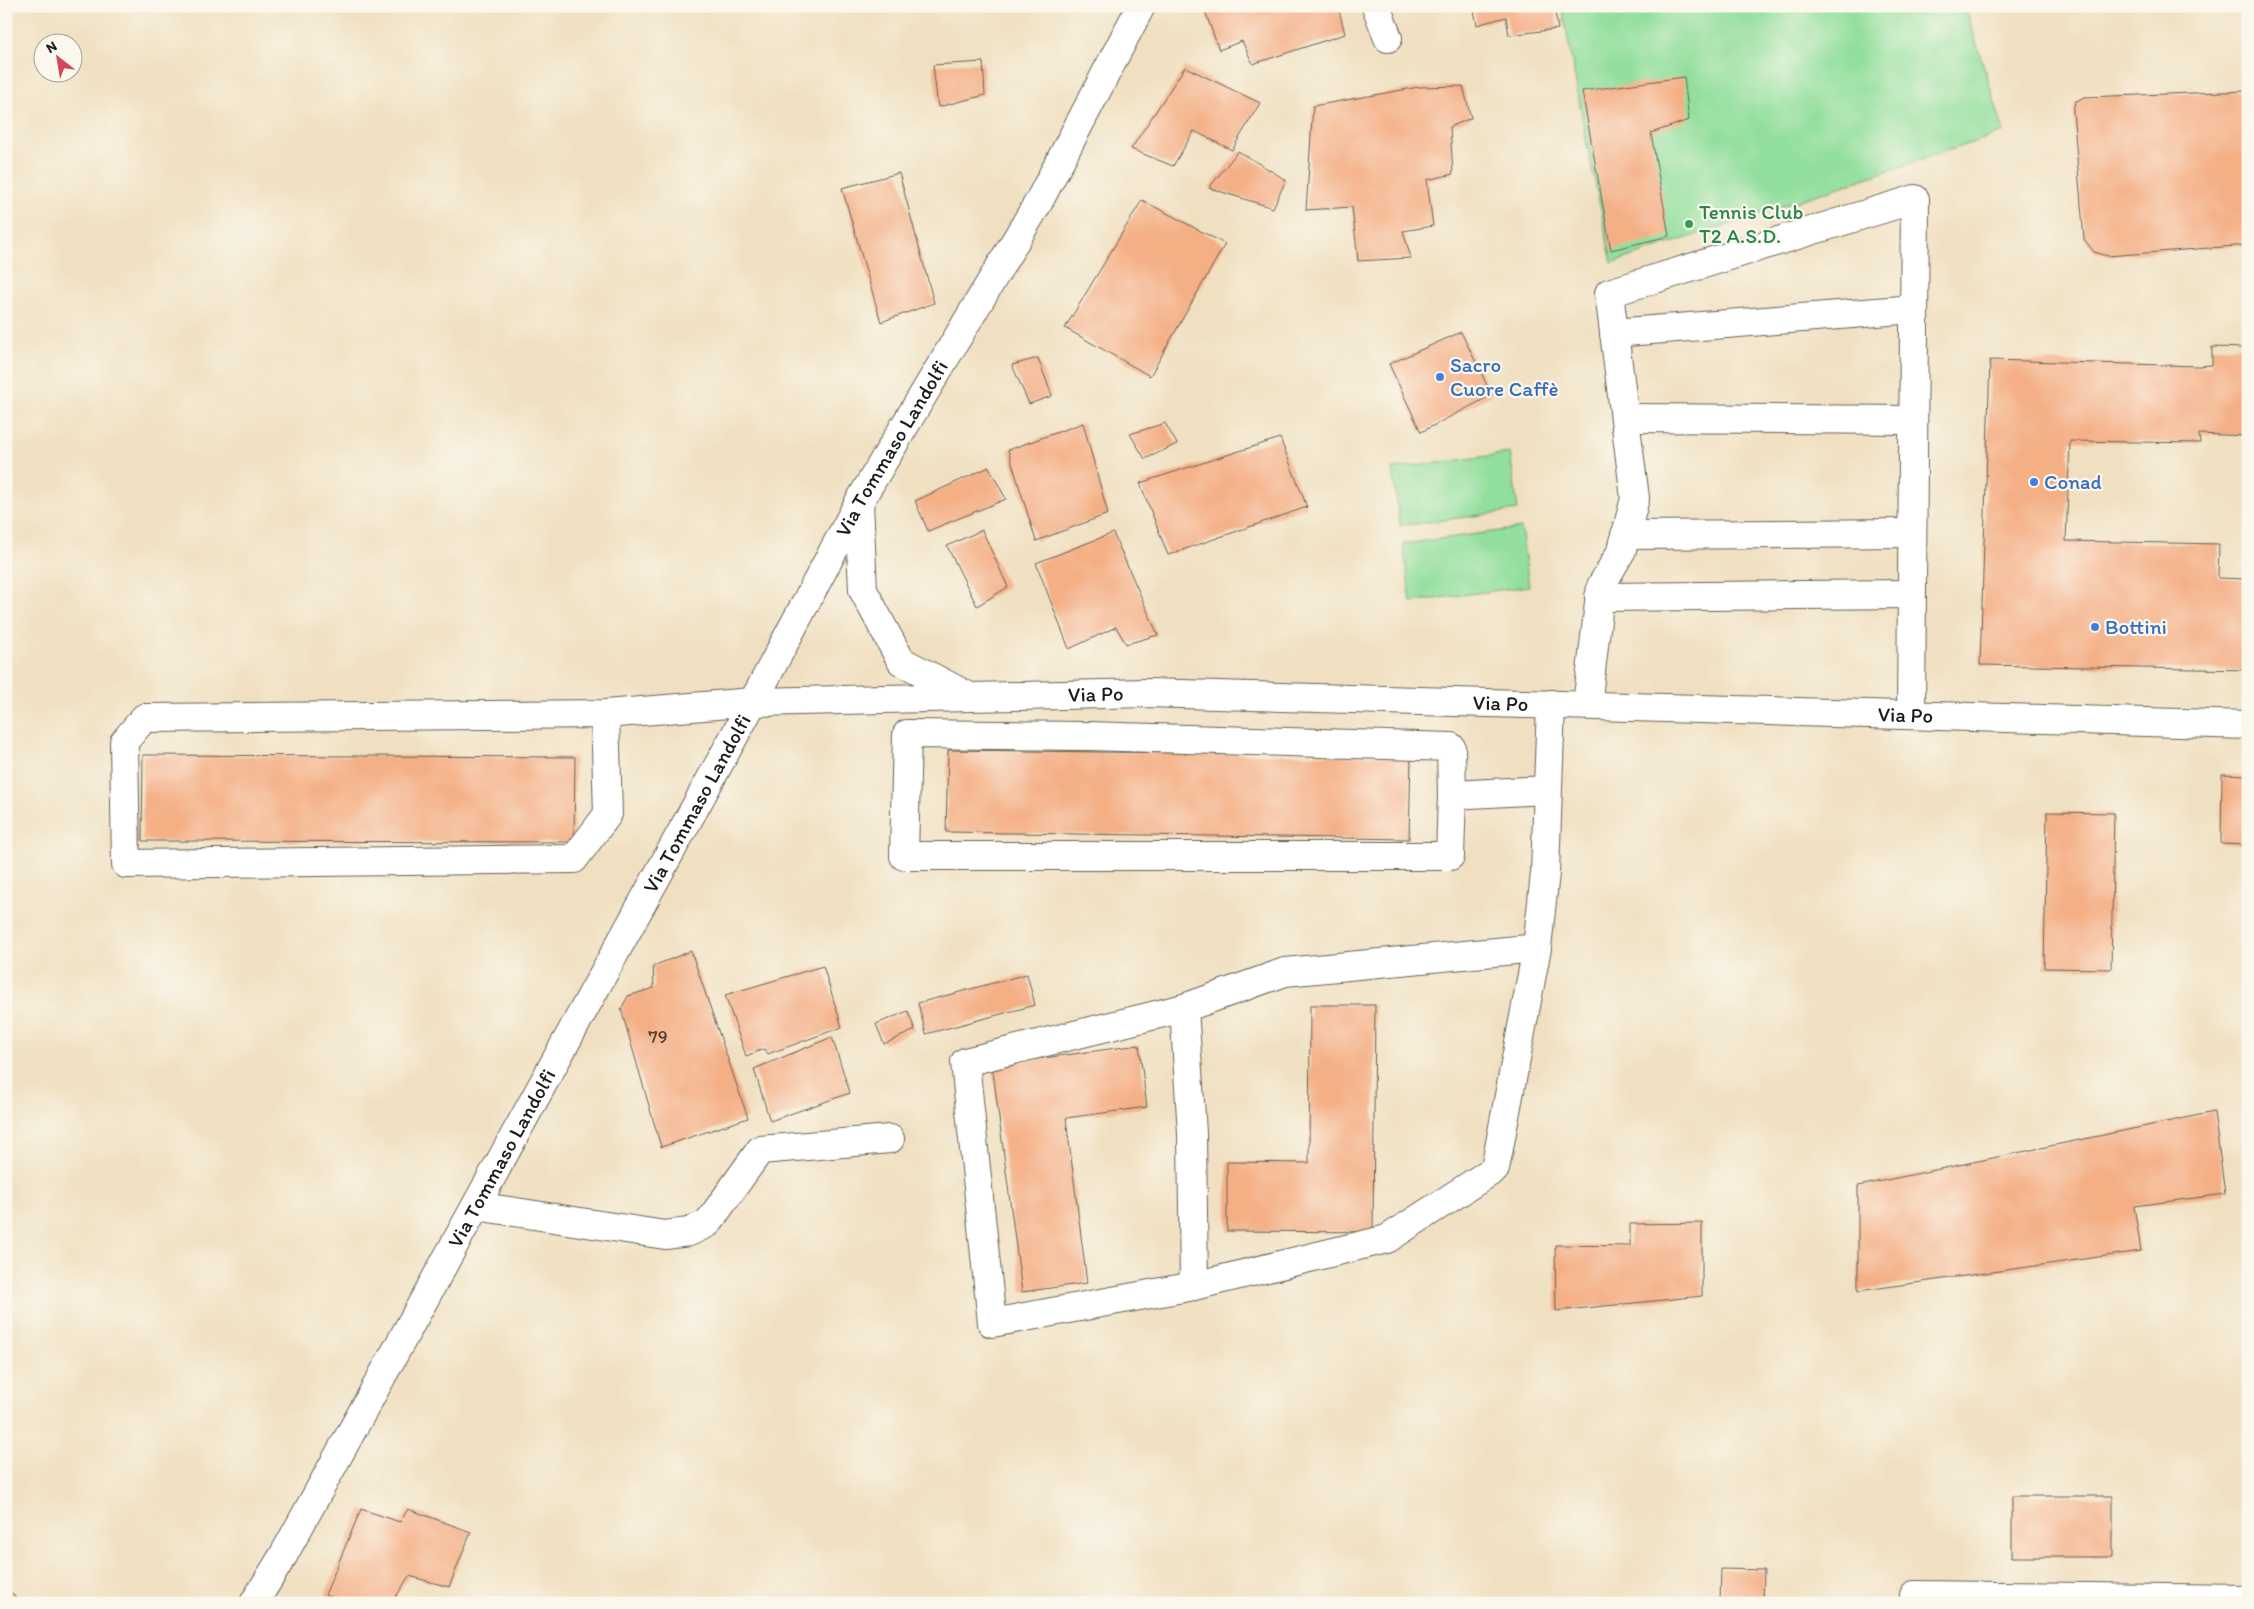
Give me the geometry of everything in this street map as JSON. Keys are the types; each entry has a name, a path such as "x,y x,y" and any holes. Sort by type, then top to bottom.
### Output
{"street":[{"name":"Via Tommaso Landolfi","path":"254,1603 283,1556 753,702 859,502 1038,203 1141,6"},
{"path":"1376,6 1388,38"},
{"path":"1587,705 1600,586 1622,550 1635,498 1609,293 1915,199 1911,715"},
{"path":"1614,334 1914,309"},
{"path":"1625,418 1913,420"},
{"path":"859,502 863,590 901,660 971,697"},
{"path":"1626,535 1912,533"},
{"path":"1599,597 1912,594"},
{"name":"Via Po","path":"605,714 608,814 574,859 126,864 124,742 144,718 605,714 753,702 1147,693 2248,725"},
{"path":"1537,948 1285,972 1184,1008 965,1062 992,1323 1194,1286 1387,1239 1495,1169 1537,948 1545,873 1551,704"},
{"path":"907,734 1088,736 1451,747 1452,794 1450,856 904,856 907,734"},
{"path":"1452,794 1547,790"},
{"path":"1184,1008 1192,1133 1194,1286"},
{"path":"476,1206 665,1235 689,1232 708,1223 760,1150 890,1139"},
{"path":"1914,1595 2248,1599"}],"green space":[{"path":"1562,6 1965,6 2004,132 1612,263 1586,139"},
{"path":"1510,453 1518,510 1400,526 1392,469"},
{"path":"1521,528 1529,586 1411,602 1403,544"}],"building":[{"path":"1220,6 1338,6 1345,34 1253,64 1242,41 1219,50 1205,11"},
{"path":"1473,6 1554,6 1558,29 1509,35 1506,17 1477,25"},
{"path":"983,62 985,95 938,107 933,65"},
{"path":"1185,67 1260,103 1232,150 1194,131 1173,166 1131,149"},
{"path":"1684,77 1689,120 1651,133 1669,236 1611,250 1582,91"},
{"path":"1463,86 1471,118 1450,127 1453,174 1427,180 1433,226 1403,231 1411,258 1358,261 1352,207 1306,210 1313,106 1419,87"},
{"path":"2248,91 2248,245 2108,256 2094,252 2084,239 2073,111 2075,102 2084,97"},
{"path":"1238,151 1286,180 1273,208 1209,188"},
{"path":"899,173 934,303 881,322 842,188"},
{"path":"1142,200 1225,244 1150,376 1065,328"},
{"path":"1461,332 1492,395 1421,432 1389,364"},
{"path":"2212,347 2246,348 2248,359 2248,436 2199,434 2200,443 2070,441 2066,541 2219,544 2218,578 2248,579 2248,670 1980,665 1990,360 2199,366 2212,365"},
{"path":"1038,358 1052,396 1029,404 1012,365"},
{"path":"1083,423 1108,514 1036,541 1008,450"},
{"path":"1165,423 1177,444 1145,459 1130,434"},
{"path":"1280,438 1307,507 1168,555 1140,483"},
{"path":"989,467 1006,499 928,531 915,501"},
{"path":"982,530 1008,587 977,606 947,546"},
{"path":"1113,533 1158,635 1126,644 1116,627 1069,649 1036,563"},
{"path":"948,750 1411,756 1409,839 946,832"},
{"path":"143,755 575,757 574,842 142,841"},
{"path":"2222,774 2248,775 2248,845 2221,844"},
{"path":"2047,812 2114,813 2111,969 2044,968"},
{"path":"691,951 748,1118 661,1147 621,1009 628,996 654,988 653,966"},
{"path":"823,966 842,1027 768,1054 764,1049 746,1056 725,995"},
{"path":"1027,974 1035,1005 926,1034 918,1003"},
{"path":"1310,1005 1375,1005 1373,1232 1227,1231 1227,1162 1309,1163"},
{"path":"908,1011 915,1030 884,1044 876,1024"},
{"path":"832,1037 850,1093 770,1121 754,1069"},
{"path":"1139,1045 1147,1107 1066,1118 1087,1283 1022,1292 992,1065"},
{"path":"2214,1112 2225,1194 2134,1206 2141,1251 1858,1291 1858,1186"},
{"path":"1702,1223 1702,1296 1556,1311 1555,1245 1630,1246 1630,1224"},
{"path":"2012,1496 2113,1496 2113,1557 2012,1557"},
{"path":"361,1509 400,1522 408,1509 471,1532 449,1587 409,1576 392,1603 343,1603 325,1595"},
{"path":"1721,1569 1764,1570 1763,1603 1720,1603"},
{"path":"12,1593 20,1603 6,1603 6,1598"}],"place":[{"name":"Tennis Club T2 A.S.D.","path":"1689,224"},
{"name":"Sacro Cuore Caffè","path":"1440,377"},
{"name":"Conad","path":"2034,482"},
{"name":"Bottini","path":"2095,627"}]}
